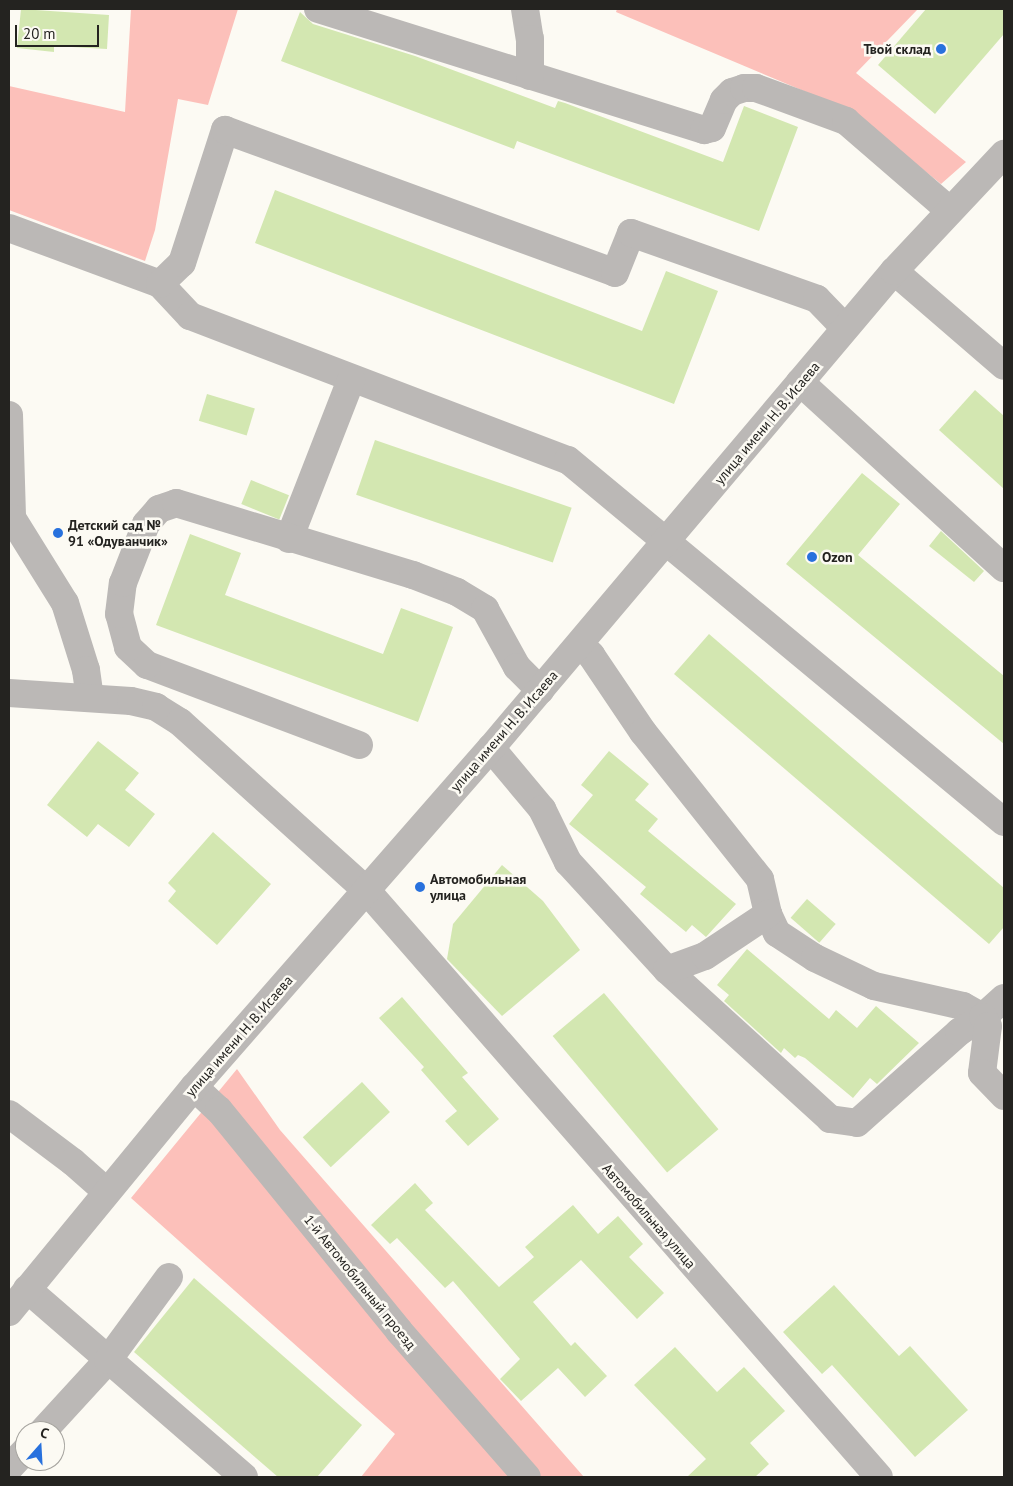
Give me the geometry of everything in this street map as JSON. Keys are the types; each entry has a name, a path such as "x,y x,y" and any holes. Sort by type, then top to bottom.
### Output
{"street":[{"path":"318,9 704,130 712,128 724,100 732,92 744,88 756,88 846,121 949,210"},
{"path":"525,9 530,38 530,76"},
{"path":"160,284 182,263 225,130 615,274 631,232 817,299 846,328"},
{"name":"улица имени Н. В. Исаева","path":"9,1312 194,1087 667,544 894,271 949,210 1004,154"},
{"path":"9,228 160,284 190,316 351,380 568,460 1004,822"},
{"path":"894,271 1004,366"},
{"path":"289,539 351,380"},
{"path":"800,382 1004,568"},
{"path":"9,415 10,518 65,602 86,670 90,698"},
{"path":"359,745 147,665 128,648 119,614 123,583 146,524 159,509 176,504 413,575 457,592 485,609 518,667 540,690"},
{"path":"580,644 591,655 643,732 760,879 768,914 777,933 815,958 874,986 963,1006 983,1017 988,1026 982,1073 1004,1096"},
{"name":"Автомобильная улица","path":"9,693 90,698 156,707 180,722 367,890 879,1477"},
{"path":"491,748 542,809 568,862 667,970 830,1119 857,1123 959,1032 983,1017 1004,998"},
{"path":"667,970 705,956 768,914"},
{"name":"1-й Автомобильный проезд","path":"194,1087 220,1110 398,1331 527,1477"},
{"path":"9,1114 73,1162 106,1192"},
{"path":"52,1421 108,1360 170,1277"},
{"path":"27,1289 244,1477"}],"shaded area":[{"path":"131,9 238,9 208,105 178,99 155,230 145,261 9,210 9,86 125,112"},
{"path":"617,9 918,9 856,73 966,162 941,184 849,110 616,12"},
{"path":"237,1069 280,1130 584,1477 361,1477 395,1434 131,1198"}],"building":[{"path":"21,9 109,15 107,49 54,46 54,52 17,48"},
{"name":"Твой склад","path":"926,9 1004,9 1004,34 935,114 878,65"},
{"path":"300,12 313,24 415,56 555,108 558,101 565,103 723,162 744,106 798,127 759,231 517,141 514,149 281,61"},
{"path":"275,190 642,331 666,271 718,291 674,404 255,243"},
{"path":"975,390 1004,416 1004,489 939,430"},
{"path":"207,394 255,409 247,435 199,421"},
{"path":"375,440 572,508 553,563 356,495"},
{"path":"862,473 900,504 858,555 1004,676 1004,744 786,564"},
{"path":"251,480 289,495 279,519 241,504"},
{"path":"941,531 984,571 974,582 929,546"},
{"path":"190,534 241,553 225,595 383,654 401,608 453,627 418,722 156,625"},
{"path":"709,634 1004,888 1004,927 989,944 674,674"},
{"path":"98,741 139,773 125,790 155,814 129,847 98,824 87,837 47,805"},
{"path":"609,751 649,784 635,800 658,819 648,831 736,904 706,937 692,925 686,932 640,894 646,887 569,824 593,795 581,785"},
{"path":"213,832 271,884 217,945 168,901 176,891 168,883"},
{"path":"502,865 543,901 580,950 502,1016 447,959 453,924"},
{"path":"807,899 836,924 819,943 791,918"},
{"path":"747,949 829,1019 836,1010 857,1028 876,1006 919,1043 877,1084 870,1078 853,1098 805,1058 798,1055 795,1058 784,1048 781,1053 724,1001 729,995 717,985"},
{"path":"604,993 718,1129 667,1172 553,1036"},
{"path":"402,997 468,1073 462,1077 499,1119 468,1146 445,1121 457,1111 421,1070 424,1067 379,1018"},
{"path":"362,1082 390,1112 331,1167 303,1137"},
{"path":"415,1183 433,1203 425,1210 499,1287 534,1257 525,1247 573,1205 598,1234 618,1216 643,1244 629,1257 664,1293 637,1319 581,1260 533,1302 571,1346 575,1342 607,1376 585,1397 558,1368 521,1401 500,1379 520,1359 453,1281 445,1288 397,1238 390,1244 371,1225"},
{"path":"194,1278 362,1425 317,1477 278,1477 134,1352"},
{"path":"834,1285 899,1356 910,1346 968,1410 915,1457 832,1365 822,1374 783,1332"},
{"path":"675,1347 717,1392 744,1367 785,1411 750,1443 769,1464 755,1477 687,1477 706,1459 634,1385"}],"place":[{"name":"Твой склад","path":"941,49"},
{"name":"Детский сад № 91 «Одуванчик»","path":"58,533"},
{"name":"Ozon","path":"812,557"},
{"name":"Автомобильная улица","path":"420,887"}]}
